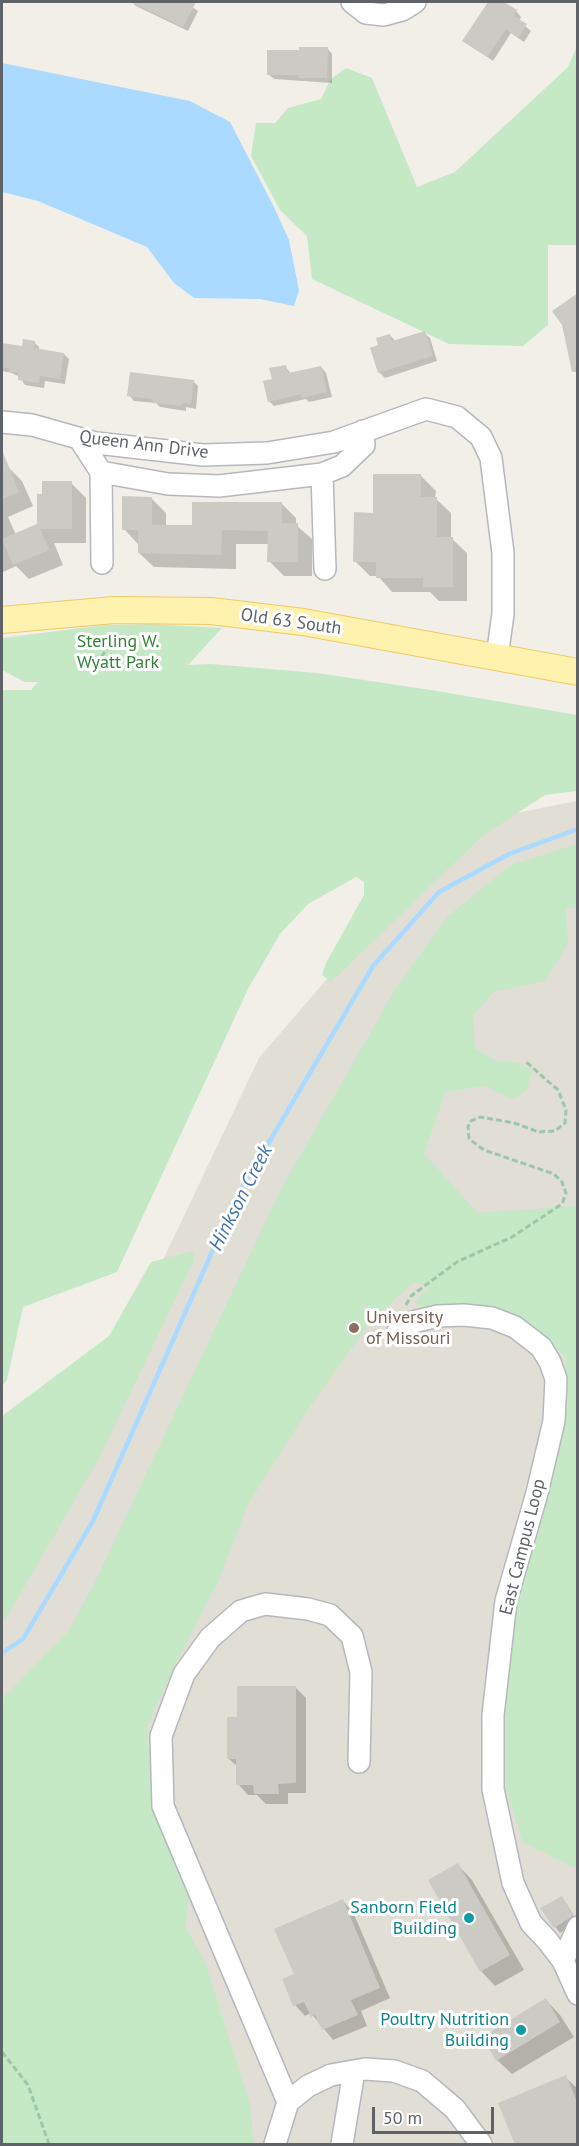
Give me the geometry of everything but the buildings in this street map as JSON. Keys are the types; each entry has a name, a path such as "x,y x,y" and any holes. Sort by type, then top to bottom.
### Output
{"main road":[{"name":"Old 63 South","path":"2,620 114,610 211,611 303,622 578,672"}],"street":[{"path":"352,2 366,13 384,15 402,10 415,2"},
{"name":"Queen Ann Drive","path":"2,422 32,425 96,443 203,455 267,453 334,442 426,409 457,417 481,437 491,458 503,553 503,614 496,657"},
{"path":"101,472 168,484 219,486 322,474 342,466 364,445 363,431"},
{"path":"79,438 101,472 102,563"},
{"path":"322,474 326,569"},
{"name":"East Campus Loop","path":"401,1329 413,1322 438,1316 464,1315 492,1318 514,1327 541,1347 556,1379 554,1421 537,1493 506,1601 493,1715 493,1789 513,1883 531,1923 563,1961 578,1994"},
{"path":"288,2102 163,1806 161,1736 184,1674 210,1638 241,1611 265,1604 308,1609 330,1615 352,1636 361,1672 359,1762"},
{"path":"563,1961 578,1928"},
{"path":"275,2145 288,2102 308,2086 323,2079 365,2069 394,2071 422,2081 455,2109 482,2145"},
{"path":"342,2145 354,2071"}],"path":[{"path":"88,666 91,659 102,656 107,649"},
{"path":"401,1329 403,1308 411,1296 457,1262 512,1237 561,1204 566,1193 562,1182 554,1174 484,1150 469,1139 468,1127 471,1121 480,1117 514,1123 539,1132 555,1131 565,1123 566,1110 558,1090 525,1061"},
{"path":"2,2052 28,2085 49,2145"}],"shaded area":[{"name":"University of Missouri","path":"577,801 577,2144 2,2144 2,1599 259,1058 460,824"}],"green space":[{"path":"577,46 577,245 548,245 548,325 523,346 449,344 312,279 307,236 280,210 251,156 256,123 275,123 288,108 321,99 331,79 346,68 372,78 417,187 455,172 568,67"},
{"name":"Sterling W. Wyatt Park","path":"150,624 222,628 188,665 211,664 317,673 577,715 577,791 545,795 482,836 331,982 322,975 326,963 364,895 364,882 356,877 308,904 280,934 248,989 117,1272 23,1307 7,1380 2,1386 2,690 31,690 38,682 25,682 2,670 2,638 105,625"},
{"path":"577,844 577,909 566,907 568,943 545,981 493,992 473,1016 475,1048 496,1061 520,1063 532,1071 527,1089 513,1099 484,1086 445,1092 424,1154 478,1213 577,1206 577,1869 523,1842 499,1765 510,1603 563,1417 566,1358 537,1328 481,1308 424,1308 414,1302 431,1285 413,1283 371,1321 306,1412 248,1504 219,1580 175,1664 147,1727 153,1798 189,1893 185,1927 205,1962 249,2101 254,2144 2,2144 2,1699 68,1632 96,1580 280,1191 395,990 447,917 511,865"},
{"path":"194,1251 193,1262 99,1458 2,1622 2,1416 109,1336 151,1262"}],"water":[{"path":"2,63 190,101 230,122 289,240 299,290 294,306 260,299 194,298 174,283 147,247 38,201 2,192"}],"waterway":[{"name":"Hinkson Creek","path":"2,1653 23,1639 93,1521 235,1200 373,966 439,892 509,854 578,829"}],"place":[{"name":"University of Missouri","path":"354,1328"},
{"name":"Sanborn Field Building","path":"469,1918"},
{"name":"Poultry Nutrition Building","path":"521,2030"}]}
